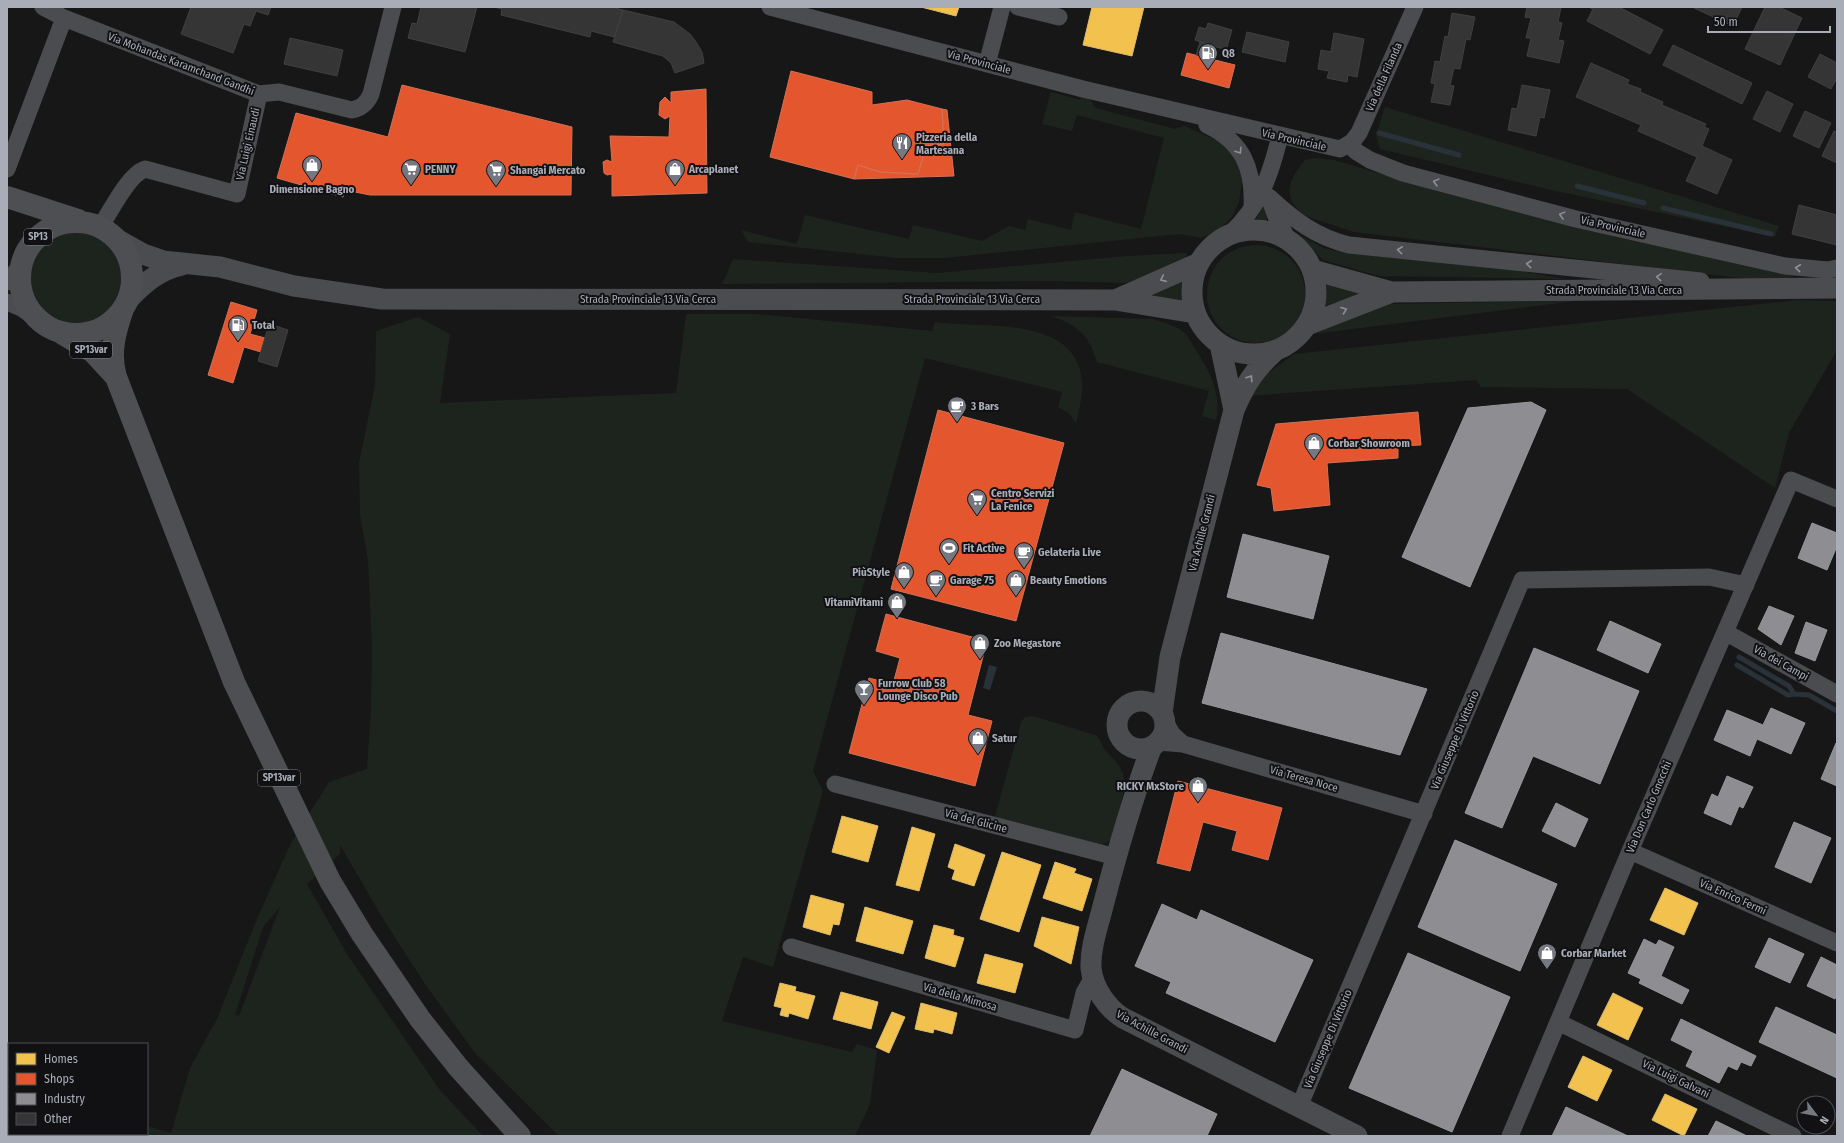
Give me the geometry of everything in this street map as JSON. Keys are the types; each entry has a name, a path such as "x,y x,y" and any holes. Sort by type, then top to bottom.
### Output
{"main road":[{"name":"Strada Provinciale 13 Via Cerca","path":"12,198 93,225 118,240 126,253 132,271 132,286 126,305 111,323 95,332 72,335 58,332 45,326 33,316 26,305 20,289 22,264 27,250 34,240 44,232 55,226 67,223 93,225"},
{"name":"Strada Provinciale 13 Via Cerca","path":"12,198 29,208 35,218 36,229 34,240"},
{"name":"SP13var","path":"126,305 113,345 113,361 116,377 234,682 330,881 362,934 420,1019 458,1067 520,1136"},
{"name":"SP13var","path":"58,332 79,342 93,352 116,377"}],"street":[{"name":"Via Mohandas Karamchand Gandhi","path":"44,7 64,18 259,94 279,92 348,109 360,108 367,102 372,90 393,7"},
{"name":"Via Provinciale","path":"770,7 1185,114 1335,149 1340,149 1349,144 1365,158 1403,173 1576,219 1784,266 1828,270 1837,268"},
{"path":"987,64 1002,7"},
{"path":"1018,7 1059,17"},
{"name":"Via della Filanda","path":"1349,144 1359,133 1415,7"},
{"path":"7,169 64,18"},
{"name":"Via Luigi Einaudi","path":"93,225 139,171 145,169 237,194 259,94"},
{"path":"1185,114 1217,129 1234,143 1244,159 1252,181 1252,208"},
{"path":"1280,136 1269,189 1274,212 1288,240"},
{"path":"1230,234 1244,220 1252,208 1269,189"},
{"path":"1269,189 1291,218 1329,240 1349,245 1589,271 1781,289"},
{"name":"Strada Provinciale 13 Via Cerca","path":"1256,230 1273,232 1288,240 1303,253 1313,270 1316,289 1315,307 1308,324 1293,341 1274,352 1255,355 1236,352 1220,344 1205,331 1195,313 1192,285 1199,263 1212,246 1230,234 1256,230"},
{"name":"Strada Provinciale 13 Via Cerca","path":"118,240 153,258 185,264 220,267 294,286 382,299 1115,300 1195,313"},
{"name":"Strada Provinciale 13 Via Cerca","path":"1115,300 1199,263"},
{"path":"7,282 22,264"},
{"name":"Strada Provinciale 13 Via Cerca","path":"126,305 140,287 154,276 169,268 185,264"},
{"name":"Strada Provinciale 13 Via Cerca","path":"1313,270 1392,292 1837,288"},
{"name":"Strada Provinciale 13 Via Cerca","path":"1308,324 1392,292"},
{"path":"7,302 21,308 33,316"},
{"name":"Via Achille Grandi","path":"1220,344 1234,410"},
{"name":"Via Achille Grandi","path":"1170,657 1234,410 1248,380 1257,367 1274,352"},
{"name":"Via Don Carlo Gnocchi","path":"1510,1136 1630,851 1791,480 1837,499"},
{"name":"Via Giuseppe Di Vittorio","path":"1299,1107 1522,580 1709,577 1746,585"},
{"name":"Via dei Campi","path":"1725,632 1837,694"},
{"path":"1136,789 1134,767 1126,743 1118,731 1118,720 1125,708 1135,702 1162,674 1170,657"},
{"path":"1126,743 1140,748 1155,744 1164,732 1170,657"},
{"path":"1135,702 1151,702 1164,717 1172,734 1183,744"},
{"name":"Via Achille Grandi","path":"1155,744 1136,789 1116,857 1095,939 1091,960 1093,977 1105,1002 1115,1013 1123,1018 1357,1136"},
{"name":"Via Teresa Noce","path":"1155,744 1183,744 1424,814"},
{"name":"Via del Glicine","path":"835,784 1116,857"},
{"name":"Via Enrico Fermi","path":"1630,851 1837,943"},
{"name":"Via della Mimosa","path":"791,947 1075,1030 1084,993 1093,977"},
{"name":"Via Luigi Galvani","path":"1558,1022 1793,1136"}],"shaded area":[{"path":"1051,92 1080,100 1081,96 1089,98 1096,108 1175,129 1185,126 1218,141 1231,151 1239,169 1242,181 1239,202 1232,217 1219,230 1201,238 1179,234 945,258 897,258 748,242 741,230 797,244 805,215 909,239 913,225 982,241 1009,226 1025,230 1028,219 1071,230 1075,212 1141,229 1164,138 1077,115 1072,131 1042,124"},
{"path":"1385,107 1779,226 1775,237 1551,190 1380,149 1376,135"},
{"path":"1313,158 1334,160 1378,173 1799,275 1773,282 1354,232 1308,217 1299,211 1290,197 1291,183 1294,176 1305,160"},
{"path":"1265,198 1267,223 1255,223"},
{"path":"67,233 85,233 101,240 114,253 121,269 121,287 114,303 101,316 85,323 67,323 51,316 38,303 31,287 31,269 38,253 51,240"},
{"path":"1295,233 1324,248 1337,251 1498,267 1565,279 1379,276 1323,260"},
{"path":"1256,245 1275,249 1290,260 1301,275 1305,294 1301,313 1290,328 1275,339 1256,343 1237,339 1222,328 1211,313 1207,294 1211,275 1222,260 1237,249"},
{"path":"1187,253 1185,263 1126,283 1052,281 722,284 733,259 937,273 1128,256"},
{"path":"1185,280 1188,306 1140,295"},
{"path":"1327,283 1367,292 1325,306"},
{"path":"1798,300 1837,301 1837,350 1789,433 1775,488 1627,389 1481,387 1476,380 1246,396 1260,379 1294,354"},
{"path":"1575,301 1313,334 1382,304"},
{"path":"686,314 756,314 932,331 935,322 1000,326 1024,329 1045,335 1063,344 1076,360 1082,381 1082,387 1076,424 1070,414 1058,407 1062,392 925,358 813,771 823,791 773,967 743,957 722,1021 852,1052 857,1044 877,1050 870,1104 855,1136 559,1136 475,1053 425,984 385,922 340,845 340,854 307,884 347,954 439,1089 483,1136 7,1136 7,1087 8,1135 148,1135 148,1126 171,1133 190,1068 217,1019 259,914 291,843 329,782 367,769 371,708 372,647 368,560 360,515 359,463 375,385 376,331 418,317 450,334 440,403 676,393","holes":["280,907 239,1016 235,1015 263,927"]},
{"path":"1051,316 1152,319 1172,325 1181,330 1188,337 1211,376 1217,397 1216,420 1202,416 1209,391 1097,362 1090,345 1081,332 1068,323"},
{"path":"989,665 997,667 990,690 983,688"},
{"path":"1033,716 1095,735 1100,740 1105,750 1120,767 1123,774 1124,790 1111,840 1100,846 995,817 1021,722 1025,717"}],"building: Homes":[{"path":"921,7 959,7 956,16"},
{"path":"1092,7 1144,7 1132,56 1083,45"},
{"path":"842,816 878,826 868,862 832,852"},
{"path":"912,827 935,834 919,891 896,885"},
{"path":"955,844 985,855 974,886 952,879 955,870 948,867"},
{"path":"1002,852 1041,865 1019,932 980,919"},
{"path":"1055,862 1076,869 1074,873 1092,879 1082,911 1043,898"},
{"path":"1665,888 1698,903 1684,935 1650,920"},
{"path":"811,895 844,904 839,925 833,924 830,935 803,927"},
{"path":"865,907 913,921 903,954 856,941"},
{"path":"1042,917 1079,927 1071,964 1034,946"},
{"path":"934,925 954,930 953,935 964,938 955,967 925,958"},
{"path":"985,954 1023,964 1015,993 977,983"},
{"path":"780,983 796,987 795,991 815,996 808,1019 789,1013 788,1017 780,1015 782,1008 774,1006"},
{"path":"841,992 878,1002 871,1029 833,1019"},
{"path":"1613,993 1643,1008 1628,1040 1597,1025"},
{"path":"921,1003 957,1013 952,1034 934,1029 933,1033 915,1029"},
{"path":"892,1012 905,1017 889,1053 876,1047"},
{"path":"1583,1056 1612,1070 1597,1101 1568,1087"},
{"path":"1665,1094 1697,1109 1684,1136 1652,1120"}],"building: Shops":[{"name":"Q8","path":"1187,53 1235,65 1229,88 1181,75"},
{"path":"791,71 872,92 872,105 907,100 942,109 944,144 926,146 918,174 880,172 858,165 854,179 770,157"},
{"path":"402,85 572,127 571,195 370,195 345,190 343,197 277,178 296,113 388,137"},
{"path":"706,89 707,193 612,196 612,174 607,175 604,173 603,162 607,160 612,162 610,136 669,137 670,116 665,119 659,115 660,102 665,97 671,103 671,92"},
{"path":"942,109 947,110 954,176 854,179 858,165 880,172 918,174 926,146 944,144"},
{"path":"231,302 257,310 250,334 265,338 261,352 244,347 233,383 208,375"},
{"name":"Centro Servizi La Fenice","path":"938,410 1064,443 1016,621 891,589"},
{"name":"Corbar Showroom","path":"1418,412 1421,445 1398,446 1398,458 1327,463 1330,505 1274,511 1271,488 1257,485 1276,424"},
{"path":"886,614 987,641 968,715 992,721 975,786 849,753 869,678 893,684 900,658 876,651"},
{"path":"1178,781 1282,808 1268,860 1232,850 1237,831 1203,822 1190,871 1157,863"}],"building: Industry":[{"path":"1531,402 1546,410 1470,587 1402,557 1468,408"},
{"path":"1812,523 1837,533 1837,546 1827,570 1798,558"},
{"path":"1243,534 1329,556 1313,619 1227,597"},
{"path":"1769,606 1794,616 1781,645 1758,629"},
{"path":"1610,621 1661,644 1648,673 1597,650"},
{"path":"1806,622 1827,630 1815,661 1795,653"},
{"path":"1221,633 1427,689 1400,755 1202,703"},
{"path":"1534,648 1639,691 1600,784 1533,756 1502,828 1465,813"},
{"path":"1771,708 1805,723 1791,754 1757,739 1750,756 1714,740 1727,710 1763,725"},
{"path":"1837,743 1837,786 1821,779"},
{"path":"1727,776 1753,787 1743,808 1739,806 1731,825 1704,813 1712,794 1718,797"},
{"path":"1556,803 1588,819 1575,847 1542,831"},
{"path":"1794,822 1831,838 1811,883 1775,867"},
{"path":"1455,840 1557,884 1520,971 1418,927"},
{"path":"1162,904 1197,920 1201,910 1313,960 1275,1042 1166,993 1171,982 1135,966"},
{"path":"1769,938 1804,954 1790,983 1755,967"},
{"path":"1644,939 1656,945 1659,940 1674,947 1661,976 1689,990 1682,1004 1639,983 1641,979 1628,973"},
{"path":"1408,953 1510,997 1452,1132 1349,1088"},
{"path":"1821,957 1837,965 1837,994 1835,999 1807,986"},
{"path":"1776,1007 1837,1035 1837,1078 1759,1042"},
{"path":"1681,1019 1756,1056 1751,1066 1741,1062 1737,1070 1728,1066 1719,1083 1686,1066 1693,1051 1671,1040"},
{"path":"1122,1069 1217,1114 1207,1136 1090,1136"},
{"path":"1566,1107 1628,1136 1552,1136"},
{"path":"1716,1121 1747,1136 1708,1136"}],"building: Other":[{"path":"191,7 271,7 268,15 256,11 250,26 244,24 233,53 181,34"},
{"path":"421,7 477,7 465,52 408,38 412,23 417,24"},
{"path":"494,7 611,7 623,10 614,37 591,31 590,37 501,15 502,9"},
{"path":"1527,7 1561,7 1558,22 1562,23 1558,40 1564,41 1559,63 1527,56 1531,38 1526,38 1531,18 1525,17"},
{"path":"1588,7 1619,7 1663,30 1650,54 1587,21 1593,9"},
{"path":"1694,7 1742,7 1733,26"},
{"path":"1765,7 1779,7 1802,18 1780,65 1745,49"},
{"path":"623,10 674,22 690,34 696,42 702,52 704,63 675,73 671,63 663,56 613,42"},
{"path":"1452,13 1475,17 1470,40 1466,39 1460,69 1454,68 1450,85 1454,86 1450,105 1431,102 1435,84 1431,83 1435,61 1440,62 1445,36 1448,37"},
{"path":"1208,23 1232,30 1226,50 1195,40 1199,27 1206,29"},
{"path":"1247,32 1289,42 1285,62 1242,52"},
{"path":"1334,33 1364,39 1357,77 1348,75 1347,82 1327,78 1329,71 1318,69 1321,50 1331,52"},
{"path":"290,38 343,50 337,76 284,64"},
{"path":"1200,42 1213,46 1210,58 1196,55"},
{"path":"1673,45 1752,83 1742,104 1663,65"},
{"path":"1820,54 1837,63 1837,78 1831,89 1808,77"},
{"path":"1591,63 1629,80 1627,84 1641,89 1640,92 1663,102 1662,105 1706,124 1704,127 1709,129 1702,146 1732,160 1717,194 1686,181 1697,157 1638,131 1641,125 1576,97"},
{"path":"1522,85 1550,90 1544,118 1540,117 1536,136 1508,130 1512,108 1517,109"},
{"path":"1767,91 1793,104 1780,132 1753,119"},
{"path":"1805,111 1831,123 1819,148 1793,136"},
{"path":"1834,131 1837,132 1837,163 1822,156"},
{"path":"1799,205 1837,215 1837,245 1792,234"},
{"path":"269,324 288,330 277,367 258,361"}],"waterway":[{"path":"1379,133 1459,155"},
{"path":"1577,186 1644,203"},
{"path":"1663,208 1771,234"},
{"path":"1739,657 1789,686 1794,694 1809,695 1837,711"},
{"path":"1737,665 1788,695 1794,694"}],"place":[{"name":"Q8","path":"1208,70"},
{"name":"Pizzeria della Martesana","path":"902,160"},
{"name":"Dimensione Bagno","path":"312,182"},
{"name":"PENNY","path":"411,186"},
{"name":"Arcaplanet","path":"675,186"},
{"name":"Shangai Mercato","path":"496,187"},
{"name":"Total","path":"238,342"},
{"name":"3 Bars","path":"957,423"},
{"name":"Corbar Showroom","path":"1314,460"},
{"name":"Centro Servizi La Fenice","path":"977,516"},
{"name":"Fit Active","path":"949,565"},
{"name":"Gelateria Live","path":"1024,569"},
{"name":"PiùStyle","path":"904,589"},
{"name":"Garage 75","path":"936,597"},
{"name":"Beauty Emotions","path":"1016,597"},
{"name":"VitamìVitamì","path":"897,619"},
{"name":"Zoo Megastore","path":"980,660"},
{"name":"Furrow Club 58 Lounge Disco Pub","path":"864,706"},
{"name":"Satur","path":"978,755"},
{"name":"RICKY MxStore","path":"1198,803"},
{"name":"Corbar Market","path":"1547,970"}]}
